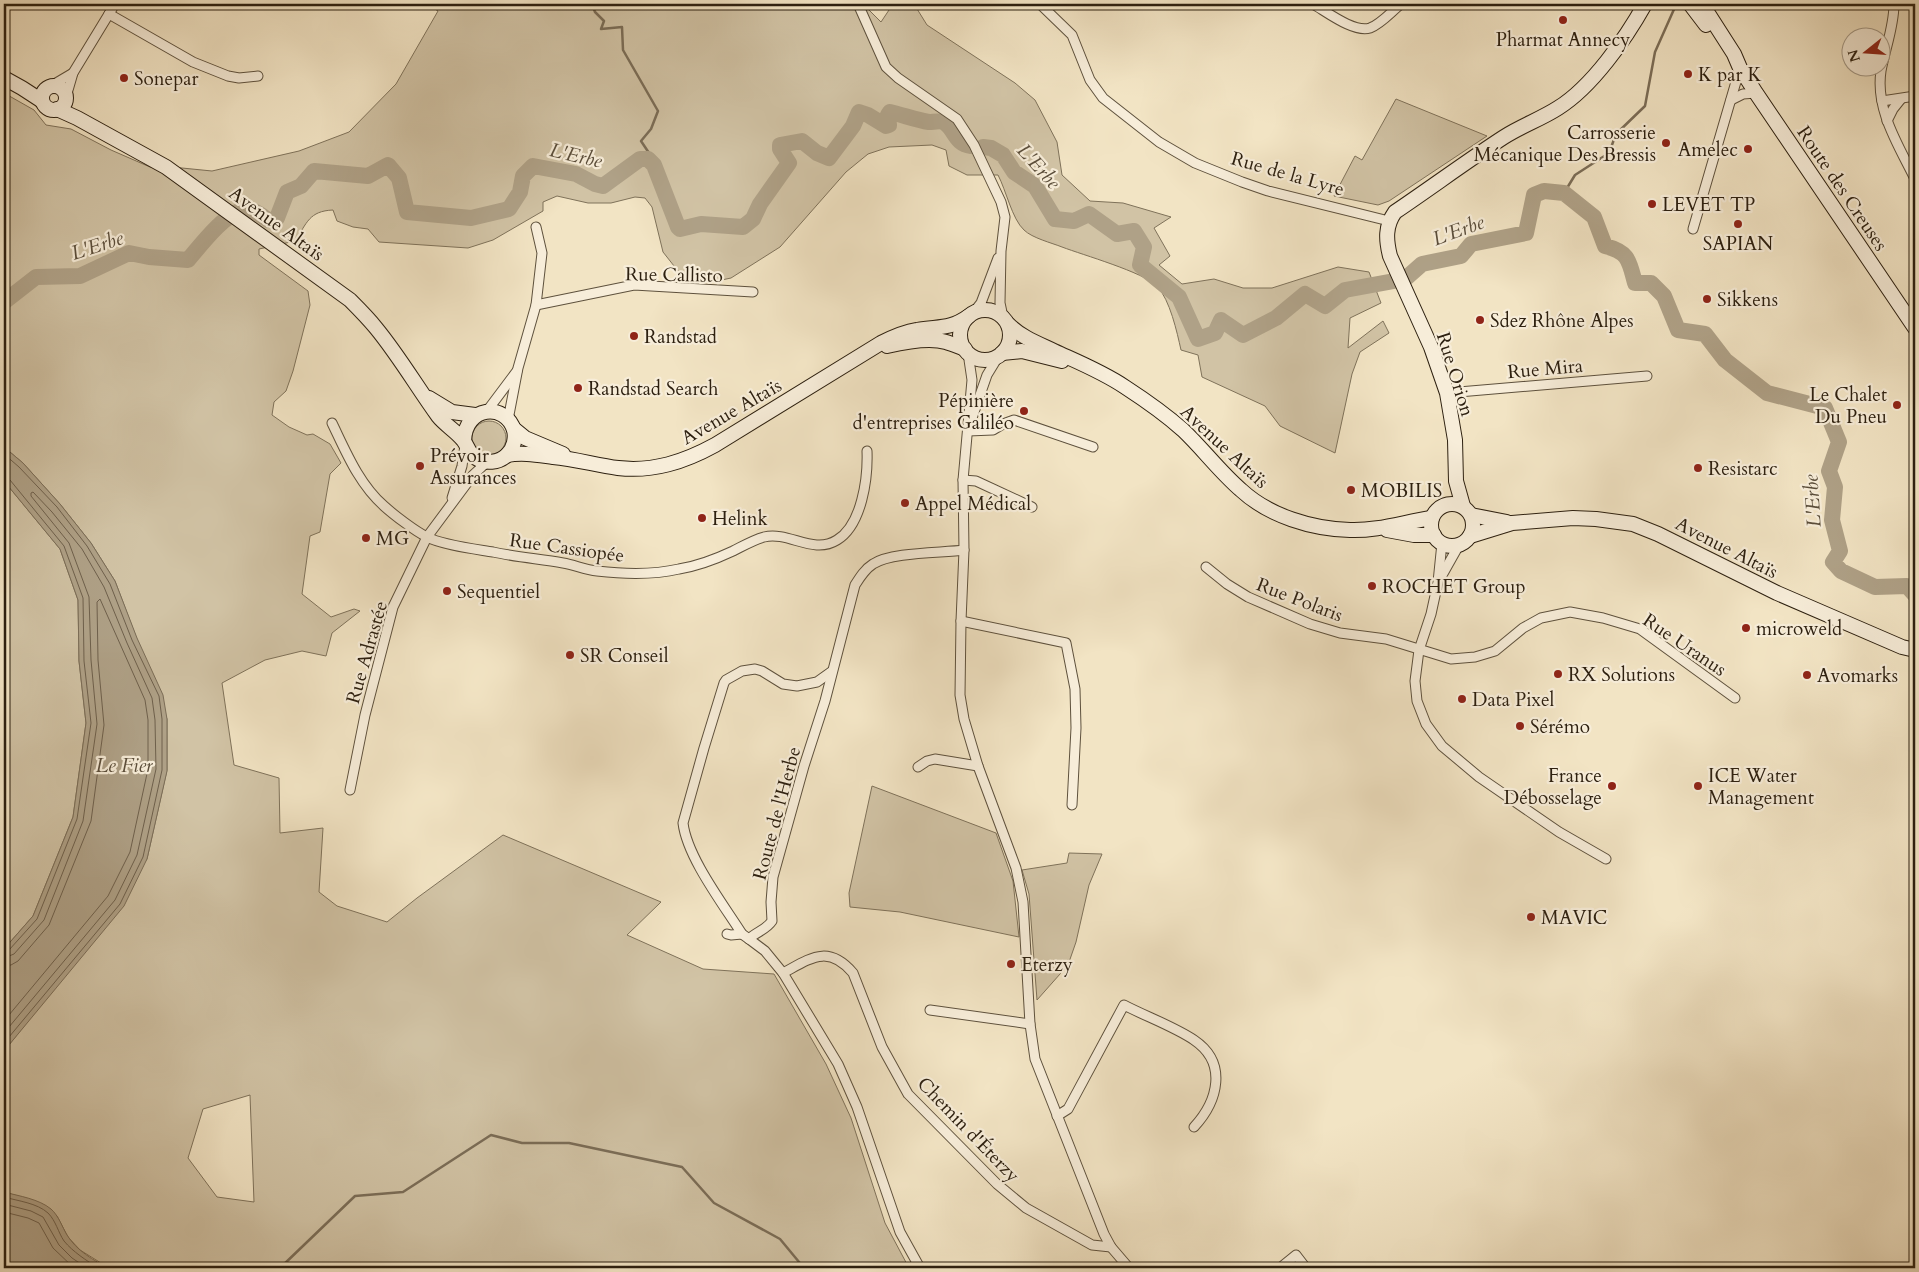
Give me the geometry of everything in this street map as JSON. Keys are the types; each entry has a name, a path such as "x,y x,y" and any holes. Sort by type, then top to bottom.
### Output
{"street":[{"path":"46,92 48,108 63,102 73,73 115,4"},
{"path":"858,4 886,67 898,78 957,119 969,138 1001,202 1005,217 1001,251 1000,303 1010,340 987,374 969,427"},
{"name":"Rue de la Lyre","path":"1040,4 1072,35 1090,80 1098,93 1159,142 1196,163 1268,191 1389,221"},
{"path":"1313,4 1352,26 1364,29 1375,25 1401,4"},
{"path":"1389,221 1395,212 1504,137 1558,108 1572,98 1586,85 1624,38 1645,4"},
{"name":"Route des Creuses","path":"1690,4 1728,58 1740,68"},
{"name":"Route des Creuses","path":"1702,4 1756,93 1915,328"},
{"path":"1894,4 1881,73 1882,101 1887,121 1915,180"},
{"path":"109,14 193,62 228,76 239,78 258,76"},
{"path":"1693,229 1740,68"},
{"path":"46,92 73,73"},
{"path":"4,78 22,88 46,92 61,88 63,102"},
{"path":"1731,100 1742,94 1756,93"},
{"path":"1882,101 1915,96"},
{"path":"1887,121 1901,99"},
{"name":"Avenue Altaïs","path":"63,102 77,118 166,167 350,300 376,327 439,417 465,442"},
{"name":"Rue Orion","path":"1389,221 1387,244 1431,347 1447,393 1455,440 1458,493 1467,511"},
{"path":"518,368 481,413 468,422 464,431 465,442 468,450 476,459 487,462 498,461 507,455 515,438 511,424 518,368 536,305 542,253 536,227"},
{"path":"1001,251 981,303 963,323 961,332 961,341 967,351 972,380 963,480 964,550 960,695 964,719 978,766 1016,868 1023,902 1030,1024 1035,1059 1097,1219 1111,1247 1129,1268"},
{"name":"Rue Callisto","path":"536,305 634,285 753,292"},
{"path":"972,314 989,310 1005,320"},
{"name":"Avenue Altaïs","path":"507,455 518,453 575,459 617,468 645,468 675,463 694,456 881,342 901,333 946,328 961,322 972,314"},
{"name":"Avenue Altaïs","path":"1005,320 1025,338 1113,379 1162,413 1199,446 1241,491 1264,506 1306,524 1327,529 1379,529 1432,518"},
{"name":"Avenue Altaïs","path":"867,352 898,343 934,340 945,342 967,351"},
{"path":"967,351 982,360 1000,355"},
{"name":"Avenue Altaïs","path":"1000,355 1022,351 1085,366"},
{"name":"Rue Mira","path":"1447,393 1646,376"},
{"name":"Avenue Altaïs","path":"424,396 452,412 481,413"},
{"path":"481,413 499,413 511,424"},
{"path":"969,427 992,430 1014,420 1094,448"},
{"path":"332,423 358,476 383,505 427,537"},
{"name":"Avenue Altaïs","path":"511,424 525,438 575,459"},
{"name":"Rue Adrastée","path":"450,505 462,466 465,442"},
{"name":"Rue Cassiopée","path":"427,537 464,547 595,571 636,573 678,570 705,563 764,537 780,535 806,544 827,545 843,535 858,511 868,470 867,451"},
{"name":"Rue Adrastée","path":"350,790 365,715 393,607 427,537 473,475 487,462"},
{"name":"Rue Orion","path":"1443,505 1456,463"},
{"path":"963,480 976,480 1032,507"},
{"path":"1438,582 1459,545 1470,536 1473,529 1467,511 1456,504 1443,505 1432,518 1431,528 1438,539 1452,546 1459,545"},
{"name":"Avenue Altaïs","path":"1467,511 1486,519 1512,523"},
{"name":"Avenue Altaïs","path":"1470,536 1512,523 1573,518 1632,524 1658,534 1777,593 1902,647 1915,650"},
{"name":"Avenue Altaïs","path":"1379,529 1438,539"},
{"path":"1438,539 1438,582 1431,614 1419,650 1415,681 1417,701 1426,724 1442,746 1479,776 1558,832 1606,859"},
{"name":"Route de l'Herbe","path":"745,937 768,928 772,921 771,894 773,877 804,766 825,701 855,585 867,569 880,560 964,550"},
{"name":"Rue Polaris","path":"1206,567 1227,584 1248,597 1294,618 1340,633 1386,639 1419,650"},
{"name":"Rue Uranus","path":"1419,650 1451,659 1475,657 1495,651 1523,628 1541,618 1570,612 1603,618 1640,629 1735,698"},
{"path":"961,620 1066,643 1075,688 1076,728 1072,805"},
{"path":"831,672 817,682 807,685 789,686 755,669 734,674 724,683 683,823 684,831 702,870 745,937 765,951 783,973 838,1064 857,1107 900,1232 920,1268"},
{"path":"817,682 825,701"},
{"path":"918,768 931,759 978,766"},
{"path":"727,934 745,937"},
{"name":"Chemin d'Éterzy","path":"783,973 816,956 835,957 845,963 853,973 882,1047 908,1094 996,1184 1026,1208 1092,1245 1111,1247"},
{"path":"1057,1116 1068,1109 1124,1005 1194,1040 1210,1059 1216,1075 1215,1094 1203,1118 1194,1127"},
{"path":"930,1010 1030,1024"},
{"path":"1280,1268 1296,1255 1306,1268"}],"shaded area":[{"path":"427,4 863,4 881,22 893,4 914,4 927,25 1015,83 1035,100 1057,142 1062,175 1090,201 1123,203 1171,217 1154,228 1170,256 1159,265 1182,284 1214,279 1243,288 1272,288 1338,267 1369,272 1381,303 1350,318 1348,348 1383,321 1389,333 1360,352 1352,374 1335,453 1280,426 1265,406 1202,377 1198,355 1181,350 1166,299 1157,286 1139,275 1042,240 1028,233 1016,219 998,175 967,175 949,166 946,150 932,145 889,147 868,154 846,172 780,247 731,278 717,281 678,271 663,252 652,207 645,198 635,197 611,203 588,203 557,196 543,202 543,211 493,240 468,248 379,242 368,229 353,227 337,221 333,210 325,211 309,219 295,241 259,249 259,255 308,291 310,305 293,371 286,391 274,402 272,415 289,427 307,435 313,434 330,444 341,463 330,474 320,532 310,536 302,594 331,617 354,609 360,611 332,633 326,656 302,651 265,660 222,683 234,765 279,778 280,833 323,828 319,892 337,906 387,922 503,835 661,902 627,935 703,969 774,974 826,1064 851,1118 885,1223 909,1268 109,1268 80,1250 68,1237 57,1216 35,1201 4,1192 4,1051 49,995 147,859 167,770 167,719 115,581 91,543 60,504 23,463 4,447 4,93 34,110 46,125 71,129 111,150 150,167 212,171 299,151 349,132 396,84 438,11","holes":["250,1095 254,1202 217,1197 188,1158 203,1109"]},
{"path":"1396,99 1487,136 1389,201 1378,205 1334,196 1355,156 1362,160"},
{"path":"489,421 496,422 501,426 505,431 505,445 501,450 496,454 489,455 482,454 477,450 473,445 472,438 473,431 477,426 482,422"},
{"path":"4,481 60,549 78,600 79,661 86,723 73,817 33,916 4,949 4,743 7,732 4,726"},
{"path":"872,786 996,833 1013,881 1019,937 900,912 850,907 849,893"},
{"path":"1069,853 1102,854 1089,885 1076,942 1068,965 1037,1000 1029,894 1022,870 1067,863"}],"water":[{"name":"Le Fier","path":"4,447 23,463 60,504 91,543 115,581 137,638 163,695 167,719 167,771 147,859 124,906 4,1051 4,949 33,916 73,817 86,723 79,661 78,600 60,549 4,481"},
{"path":"4,1192 35,1200 51,1209 75,1246 109,1268 4,1268"}],"waterway":[{"path":"592,4 595,12 604,21 601,29 622,27 623,50 658,111 651,129 641,141 649,153 648,159"},
{"path":"1564,193 1575,175 1609,153 1616,134 1645,106 1655,52 1675,7"},
{"name":"L'Erbe","path":"4,302 36,277 80,276 129,253 149,257 188,260 213,231 236,212 250,210 268,220 277,218 287,192 301,186 314,171 368,176 388,165 399,178 407,212 471,218 509,209 520,192 523,176 533,166 576,174 603,186 640,159 648,159 654,165 680,229 701,224 743,227 753,219 760,204 789,163 780,149 780,145 802,141 817,153 829,158 853,126 859,112 886,126 889,125 888,115 890,112 929,122 943,122 958,140 971,146"},
{"name":"L'Erbe","path":"983,147 991,148 1003,155 1014,172 1035,186 1055,219 1074,221 1089,214 1117,234 1134,231 1144,247 1140,265 1179,297 1198,339 1215,333 1221,320 1243,335 1276,318 1305,294 1325,306 1345,290 1405,279 1422,264 1461,256 1471,244 1526,233 1534,195 1544,191 1564,193 1594,217 1605,246 1619,251 1627,258 1635,283 1651,283 1664,296 1678,330 1705,334 1725,360 1767,393 1825,408 1839,442 1829,471 1835,487 1832,520 1840,551 1833,562 1841,571 1875,587 1907,586 1915,595"},
{"path":"280,1268 355,1196 403,1192 491,1135 522,1143 569,1143 682,1167 714,1203 780,1239 804,1268"}],"place":[{"name":"Pharmat Annecy","path":"1563,20"},
{"name":"K par K","path":"1688,74"},
{"name":"Sonepar","path":"124,78"},
{"name":"Carrosserie Mécanique Des Bressis","path":"1666,143"},
{"name":"Amelec","path":"1748,149"},
{"name":"LEVET TP","path":"1652,204"},
{"name":"SAPIAN","path":"1738,224"},
{"name":"Sikkens","path":"1707,299"},
{"name":"Sdez Rhône Alpes","path":"1480,320"},
{"name":"Randstad","path":"634,336"},
{"name":"Randstad Search","path":"578,388"},
{"name":"Le Chalet Du Pneu","path":"1897,405"},
{"name":"Pépinière d'entreprises Galiléo","path":"1024,411"},
{"name":"Prévoir Assurances","path":"420,466"},
{"name":"Resistarc","path":"1698,468"},
{"name":"MOBILIS","path":"1351,490"},
{"name":"Appel Médical","path":"905,503"},
{"name":"Helink","path":"702,518"},
{"name":"MG","path":"366,538"},
{"name":"ROCHET Group","path":"1372,586"},
{"name":"Sequentiel","path":"447,591"},
{"name":"microweld","path":"1746,628"},
{"name":"SR Conseil","path":"570,655"},
{"name":"RX Solutions","path":"1558,674"},
{"name":"Avomarks","path":"1807,675"},
{"name":"Data Pixel","path":"1462,699"},
{"name":"Sérémo","path":"1520,726"},
{"name":"France Débosselage","path":"1612,786"},
{"name":"ICE Water Management","path":"1698,786"},
{"name":"MAVIC","path":"1531,917"},
{"name":"Eterzy","path":"1011,964"}]}
